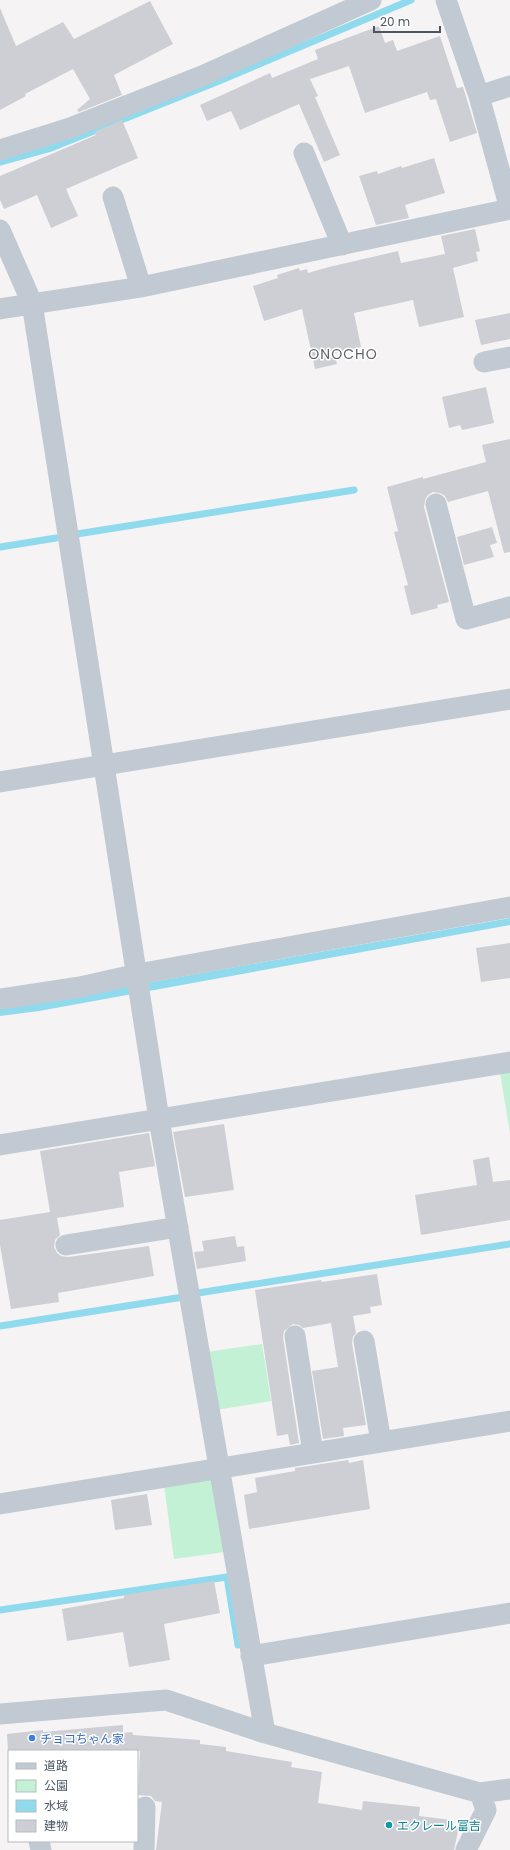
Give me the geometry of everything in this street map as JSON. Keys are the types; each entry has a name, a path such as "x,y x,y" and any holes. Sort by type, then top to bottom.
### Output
{"street":[{"path":"0,150 70,128 202,76 371,0"},
{"path":"0,309 141,287 342,245 509,204 479,96 446,0"},
{"path":"479,96 510,86"},
{"path":"304,153 342,245"},
{"path":"113,197 141,287"},
{"path":"0,230 32,303 159,1119 265,1733"},
{"path":"484,362 510,357"},
{"path":"436,504 466,619 510,606"},
{"path":"0,782 510,699"},
{"path":"0,999 80,987 139,983 510,907"},
{"path":"0,1145 510,1062"},
{"path":"66,1245 178,1227"},
{"path":"295,1336 313,1453"},
{"path":"364,1341 381,1442"},
{"path":"0,1504 510,1421"},
{"path":"251,1656 510,1613"},
{"path":"0,1714 166,1700 265,1733 480,1794 510,1789"},
{"path":"466,1850 486,1810 480,1794"},
{"path":"144,1850 145,1807"}],"green space":[{"path":"510,1071 510,1133 500,1073"},
{"path":"262,1344 271,1401 216,1410 207,1352"},
{"path":"208,1477 215,1482 225,1552 174,1559 164,1485"}],"water":[{"path":"510,918 510,925 39,1011 0,1016 0,1009"}],"building":[{"path":"150,1 173,44 114,75 122,95 79,112 77,110 90,99 73,69 25,94 26,96 0,110 0,8 16,46 63,22 74,39"},
{"path":"379,26 385,43 393,40 397,51 440,36 457,88 463,87 477,133 450,142 436,99 430,100 427,92 365,113 349,66 310,79 318,96 315,97 340,155 324,162 299,104 240,130 231,111 207,121 200,105 270,73 272,78 318,59 315,50"},
{"path":"122,120 138,158 66,189 78,216 51,228 37,195 4,209 0,200 0,176 96,135 94,132"},
{"path":"434,158 445,193 405,205 409,218 376,225 359,176 377,171 378,174 401,166 402,168"},
{"path":"475,229 480,251 476,252 478,261 453,268 464,317 419,327 413,300 354,313 361,347 334,353 337,364 315,369 302,309 264,321 253,286 278,278 277,275 299,268 300,271 307,269 308,273 398,251 401,263 445,254 441,236"},
{"path":"510,313 510,339 481,345 475,320"},
{"path":"486,387 494,423 462,430 460,425 449,428 442,397"},
{"path":"510,439 510,552 504,553 488,491 448,502 445,496 440,493 433,492 428,495 425,500 424,507 449,602 437,605 438,608 411,615 404,586 408,585 394,532 398,531 387,487 486,462 482,445"},
{"path":"492,527 497,543 490,545 494,557 464,565 457,537"},
{"path":"510,943 510,978 481,982 476,948"},
{"path":"224,1124 234,1190 185,1197 173,1132"},
{"path":"149,1133 155,1166 119,1172 124,1207 57,1218 60,1235 55,1240 54,1247 57,1253 61,1256 68,1257 149,1246 154,1276 58,1293 59,1302 11,1309 0,1245 0,1220 50,1212 40,1151"},
{"path":"489,1157 493,1182 510,1180 510,1220 421,1235 415,1195 477,1185 473,1160"},
{"path":"235,1236 237,1247 244,1246 246,1261 197,1269 194,1252 204,1251 202,1241"},
{"path":"377,1274 382,1305 370,1307 371,1313 353,1316 356,1333 353,1337 352,1343 366,1425 343,1428 344,1436 323,1439 312,1371 338,1367 331,1323 303,1328 299,1325 293,1324 284,1331 283,1337 299,1443 290,1445 288,1434 277,1436 255,1290 321,1280 322,1282"},
{"path":"348,1460 349,1463 363,1460 370,1509 249,1529 244,1495 257,1492 255,1478 295,1471 295,1468"},
{"path":"147,1494 152,1525 115,1530 111,1500"},
{"path":"214,1581 220,1613 164,1624 170,1660 129,1667 123,1632 67,1641 62,1609 124,1598 124,1595"},
{"path":"123,1725 123,1733 132,1732 133,1735 200,1740 200,1744 226,1747 226,1751 292,1762 291,1767 322,1772 318,1803 362,1810 363,1801 420,1807 419,1816 451,1820 451,1825 459,1826 454,1850 156,1850 162,1802 155,1801 151,1796 138,1795 140,1751 8,1751 7,1734 43,1730 43,1732"}],"waterway":[{"path":"0,162 51,148 219,81 411,0"},
{"path":"77,534 354,490"},
{"path":"0,547 56,538"},
{"path":"198,1293 510,1244"},
{"path":"0,1326 183,1297"},
{"path":"0,1610 227,1577 238,1645"}],"place":[{"name":"チョコちゃん家","path":"32,1738"},
{"name":"エクレール富吉","path":"389,1825"}],"district":[{"name":"ONOCHO","path":"343,354"}]}
